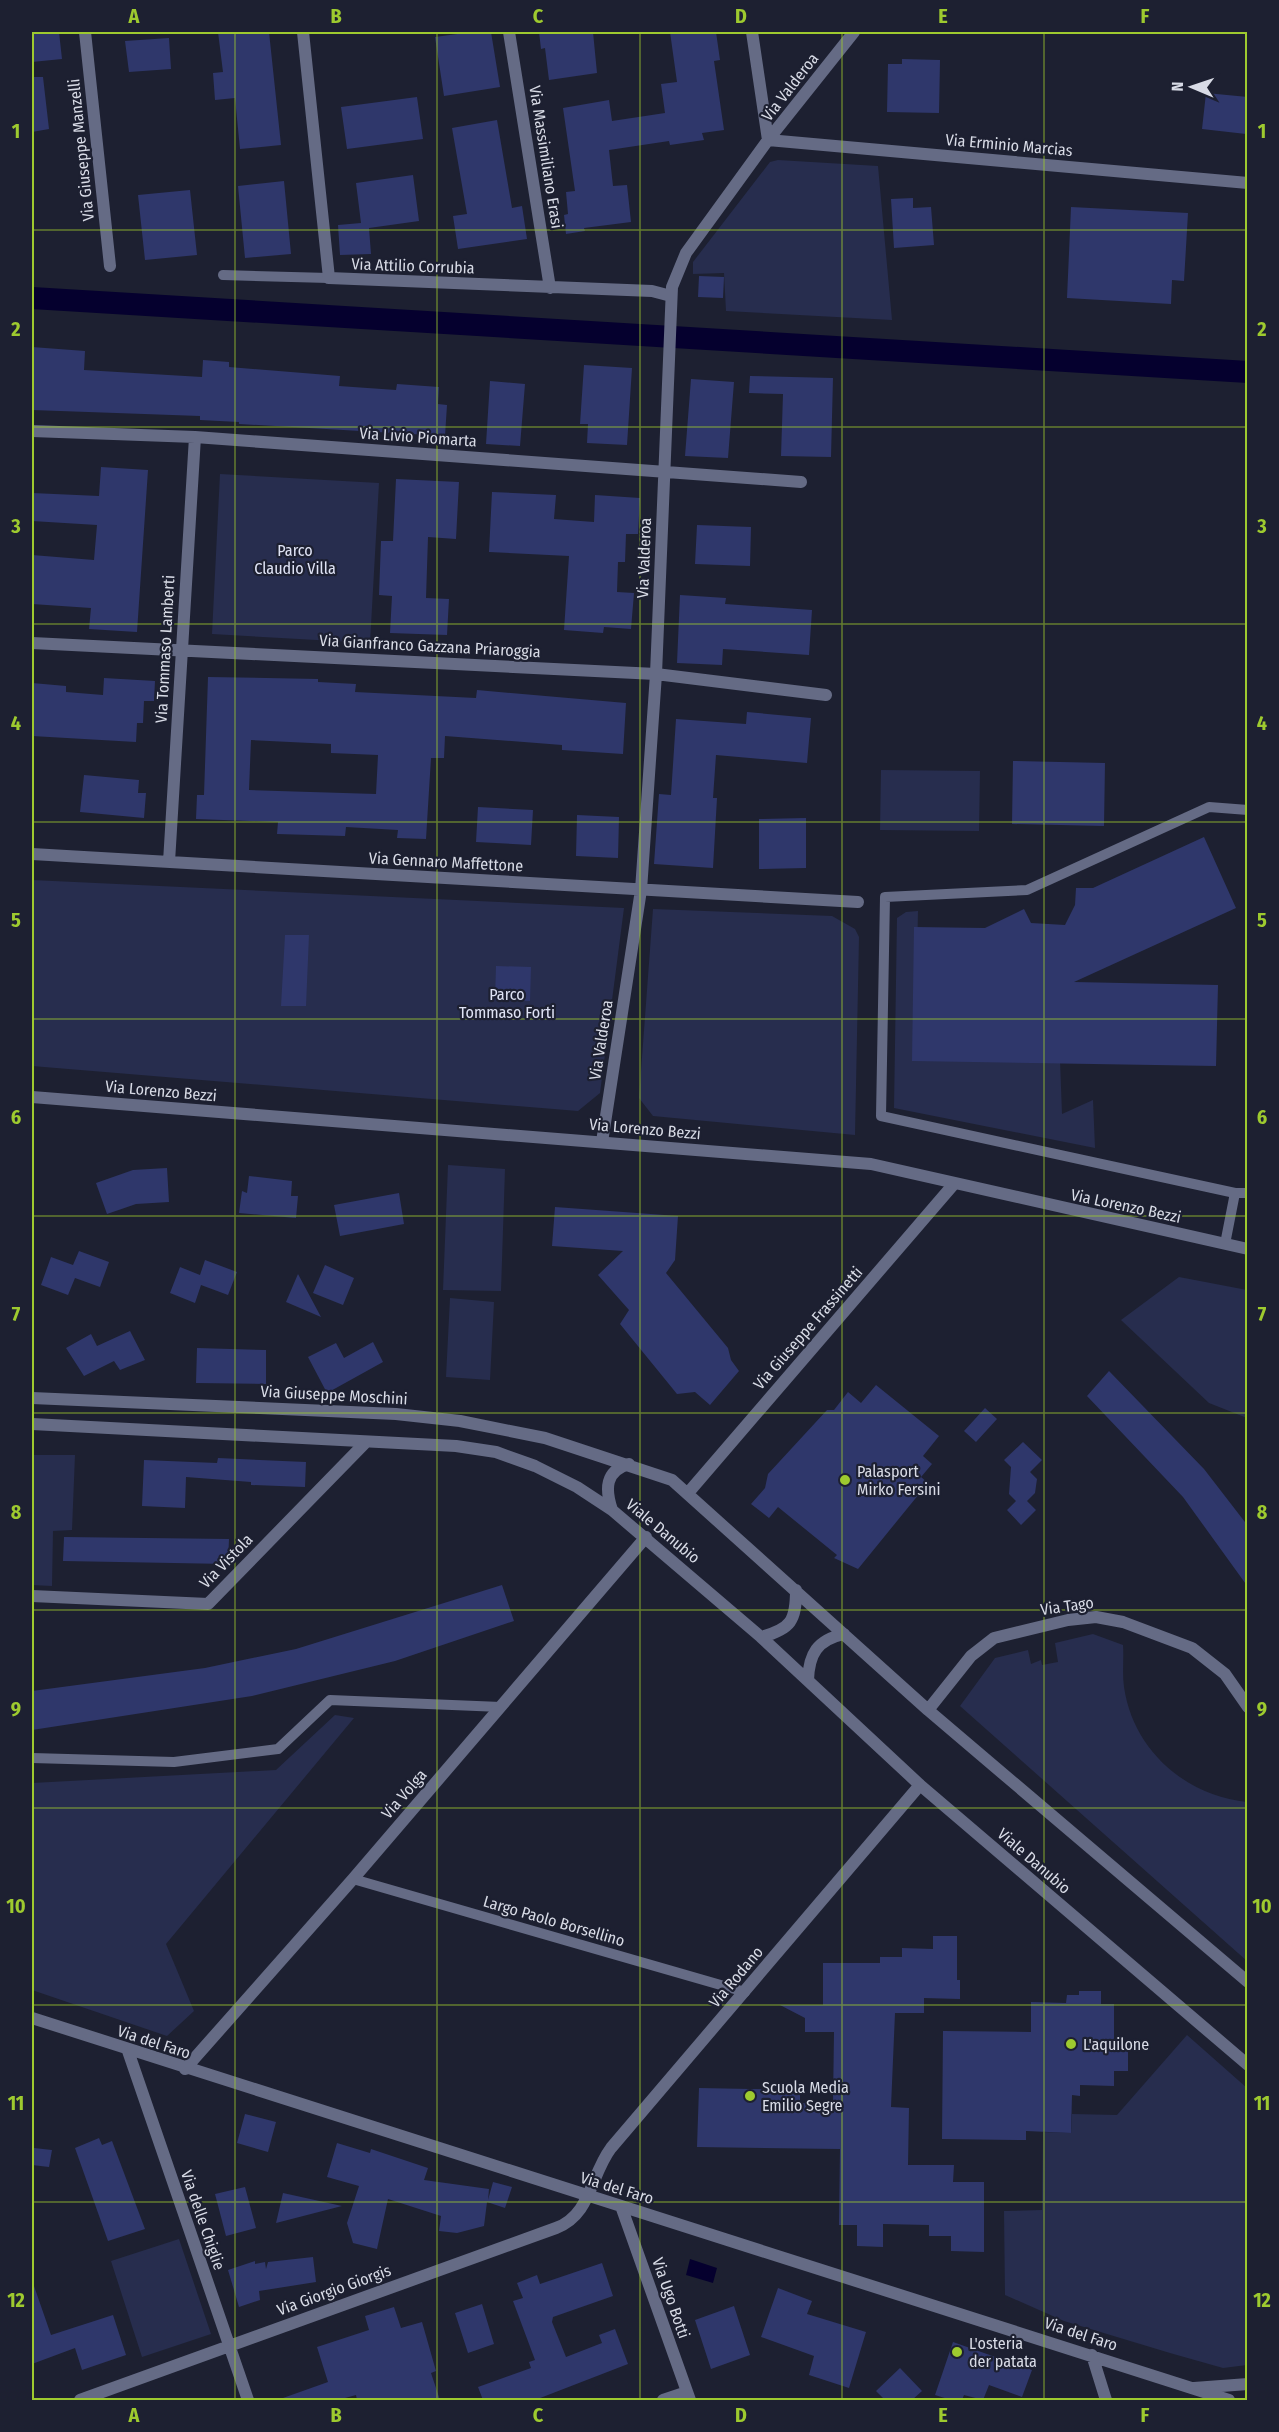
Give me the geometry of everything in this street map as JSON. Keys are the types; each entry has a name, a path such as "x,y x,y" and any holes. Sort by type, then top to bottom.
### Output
{"street":[{"name":"Via Giuseppe Manzelli","path":"85,32 110,266"},
{"name":"Via Attilio Corrubia","path":"303,32 329,278 652,291 670,296"},
{"name":"Via Massimiliano Erasi","path":"509,32 550,288"},
{"path":"752,32 768,140"},
{"name":"Via Valderoa","path":"602,1142 641,890 656,674 670,296 686,253 768,140 854,32"},
{"name":"Via Erminio Marcias","path":"768,140 1248,183"},
{"name":"Via Livio Piomarta","path":"32,431 195,437 801,482"},
{"name":"Via Tommaso Lamberti","path":"169,862 195,437"},
{"name":"Via Gianfranco Gazzana Priaroggia","path":"32,643 656,674 826,695"},
{"name":"Via Gennaro Maffettone","path":"32,854 858,902"},
{"name":"Via Lorenzo Bezzi","path":"32,1097 871,1164 954,1185 1248,1250"},
{"name":"Via Giuseppe Frassinetti","path":"688,1493 954,1185"},
{"name":"Via Giuseppe Moschini","path":"32,1398 420,1416 528,1433 629,1464"},
{"path":"32,1424 456,1446 496,1452 563,1479 612,1510"},
{"name":"Via Vistola","path":"32,1596 208,1604 366,1442"},
{"path":"629,1464 672,1480 688,1493 928,1710 1248,1982"},
{"name":"Viale Danubio","path":"629,1464 617,1469 609,1478 607,1488 612,1510 761,1637 920,1785 1246,2063"},
{"name":"Via Volga","path":"185,2069 353,1879 645,1537"},
{"path":"761,1637 780,1631 790,1623 796,1609 796,1590"},
{"name":"Via Tago","path":"928,1710 971,1656 994,1638 1068,1620 1096,1617 1123,1622 1192,1648 1225,1674 1248,1707"},
{"path":"808,1680 809,1664 814,1649 829,1638 844,1634"},
{"name":"Via Rodano","path":"588,2196 600,2165 610,2148 920,1785"},
{"name":"Via del Faro","path":"32,2018 128,2051 1229,2400"},
{"name":"Via delle Chiglie","path":"128,2051 248,2400"},
{"name":"Via Giorgio Giorgis","path":"80,2400 562,2226 578,2215 588,2196"},
{"name":"Via Ugo Botti","path":"621,2206 688,2396"},
{"path":"1092,2355 1106,2400"},
{"path":"1193,2388 1248,2384"},
{"path":"663,2400 688,2396"}],"lane":[{"path":"223,275 329,278"},
{"path":"1248,810 1209,807 1027,890 885,897 881,1116 1235,1193 1248,1193"},
{"path":"1224,1244 1235,1193"},
{"path":"32,1758 174,1762 278,1749 330,1700 501,1707"},
{"name":"Largo Paolo Borsellino","path":"353,1879 745,1992"}],"green space":[{"path":"778,160 878,166 892,320 726,311 724,273 693,274 693,262 770,162"},
{"name":"Parco Claudio Villa","path":"220,474 379,483 370,643 212,634"},
{"path":"881,770 980,771 979,831 880,830"},
{"name":"Parco Tommaso Forti","path":"32,880 624,908 600,1093 578,1111 32,1066"},
{"path":"653,909 832,916 855,929 859,937 855,1135 653,1116 639,1098"},
{"path":"918,911 915,1055 1060,1060 1062,1114 1093,1100 1095,1148 894,1108 897,918 906,912"},
{"path":"448,1165 505,1169 501,1291 443,1290"},
{"path":"1179,1277 1247,1290 1247,1418 1209,1403 1121,1320"},
{"path":"450,1298 494,1302 490,1380 446,1377"},
{"path":"32,1455 75,1455 72,1530 53,1531 52,1586 32,1585"},
{"path":"1093,1634 1123,1645 1123,1682 1129,1710 1138,1731 1166,1766 1184,1780 1203,1790 1225,1798 1247,1802 1247,1961 960,1706 995,1658 1028,1650 1031,1664 1041,1660 1042,1665 1058,1662 1055,1643"},
{"path":"335,1715 354,1718 166,1944 194,2011 167,2036 32,1990 32,1783 276,1770"},
{"path":"1187,2035 1247,2088 1247,2365 1223,2368 1170,2353 1064,2321 1005,2295 1004,2211 1042,2210 1043,2132 1071,2133 1072,2114 1117,2115"},
{"path":"179,2239 211,2334 142,2357 111,2261"}],"shaded area":[{"path":"690,2259 717,2268 713,2283 686,2275"}],"building":[{"path":"32,32 59,32 62,59 32,62"},
{"path":"218,32 269,32 281,145 240,149 235,98 215,100 213,73 223,72"},
{"path":"491,32 500,87 444,96 435,37"},
{"path":"539,32 593,32 597,73 549,80 545,48 541,49"},
{"path":"670,32 716,32 720,60 714,61 724,130 702,133 704,140 670,145 669,141 609,150 613,186 627,185 631,222 584,228 585,231 566,234 564,215 568,214 566,192 575,191 563,108 609,100 612,121 665,113 661,84 677,82"},
{"path":"169,38 171,69 129,72 125,41"},
{"path":"902,59 940,60 939,113 887,112 888,64 902,64"},
{"path":"32,77 43,77 49,129 32,132"},
{"path":"1206,93 1248,97 1246,134 1202,129"},
{"path":"417,97 423,139 347,149 341,107"},
{"path":"497,120 512,208 522,206 527,239 458,249 453,216 467,214 452,128"},
{"path":"413,175 419,221 369,228 371,254 340,255 338,225 361,223 356,183"},
{"path":"284,181 291,254 245,258 238,186"},
{"path":"190,190 197,255 145,260 138,195"},
{"path":"913,198 913,208 931,207 934,245 894,248 891,199"},
{"path":"1071,207 1188,213 1184,281 1172,280 1171,304 1067,298"},
{"path":"699,276 724,277 723,298 698,297"},
{"path":"32,347 85,351 84,370 202,377 203,360 229,362 229,367 340,376 339,386 396,390 397,384 439,387 438,404 447,405 445,436 239,424 239,422 200,420 200,416 32,410"},
{"path":"584,365 632,368 627,445 587,443 588,424 580,424"},
{"path":"750,376 833,378 831,457 781,456 783,394 749,393"},
{"path":"691,379 734,382 728,458 685,456"},
{"path":"490,381 525,384 520,446 486,444"},
{"path":"101,467 148,470 137,632 89,629 91,608 32,604 32,555 94,560 97,525 32,521 32,493 99,496"},
{"path":"396,479 459,482 456,539 428,537 426,598 449,599 447,635 390,633 392,596 379,595 381,541 393,541"},
{"path":"492,492 556,495 554,519 594,522 595,495 640,498 638,534 626,534 625,562 618,562 617,592 634,593 631,629 604,627 603,633 564,630 569,556 489,552"},
{"path":"697,525 751,527 750,566 695,564"},
{"path":"680,595 726,598 725,604 812,610 809,655 723,649 722,665 677,663"},
{"path":"208,677 318,679 318,682 356,684 355,692 476,698 477,690 626,703 623,754 562,750 562,745 445,736 444,758 431,758 426,839 397,838 398,830 346,827 345,836 277,834 278,822 196,819 197,795 204,795","holes":["251,740 331,744 331,753 378,755 376,794 249,790"]},
{"path":"104,678 155,681 154,701 144,701 143,723 137,723 136,742 32,736 32,683 66,686 66,692 103,695"},
{"path":"747,712 811,718 807,763 716,755 713,798 717,798 713,868 654,864 659,794 671,795 676,719 746,724"},
{"path":"1013,761 1105,763 1104,826 1012,824"},
{"path":"84,775 139,780 138,793 146,793 144,818 80,812"},
{"path":"478,807 533,810 531,845 476,842"},
{"path":"577,815 619,817 618,858 576,856"},
{"path":"806,818 806,868 759,869 759,819"},
{"path":"1204,837 1236,908 1074,982 1218,985 1216,1066 912,1061 914,927 985,928 1024,909 1031,923 1065,925 1075,905 1076,888 1093,888"},
{"path":"285,935 309,935 306,1006 281,1006"},
{"path":"496,966 531,967 530,1001 495,1000"},
{"path":"167,1168 169,1202 136,1204 107,1214 96,1183 133,1170"},
{"path":"249,1176 292,1181 291,1196 298,1196 296,1218 239,1213 242,1191 247,1193"},
{"path":"399,1193 404,1224 340,1236 334,1205"},
{"path":"555,1207 678,1216 675,1260 666,1273 728,1348 731,1360 739,1371 710,1405 695,1392 677,1394 620,1324 629,1310 598,1275 623,1251 552,1246"},
{"path":"79,1251 109,1262 100,1287 75,1278 68,1295 41,1285 51,1257 73,1265"},
{"path":"205,1260 237,1272 228,1295 201,1285 195,1303 170,1293 180,1267 200,1275"},
{"path":"325,1265 354,1278 343,1305 313,1293"},
{"path":"298,1274 321,1317 286,1302"},
{"path":"130,1331 145,1360 120,1370 114,1361 84,1376 66,1348 91,1334 97,1346"},
{"path":"373,1342 383,1362 327,1393 308,1357 336,1343 344,1358"},
{"path":"197,1348 266,1350 266,1384 196,1383"},
{"path":"1109,1371 1204,1469 1248,1526 1248,1587 1183,1497 1087,1396"},
{"name":"Palasport Mirko Fersini","path":"876,1385 939,1436 923,1456 932,1464 921,1477 928,1483 858,1569 834,1558 837,1555 778,1507 769,1518 751,1504 765,1488 768,1474 827,1410 834,1410 848,1392 861,1403"},
{"path":"985,1408 997,1419 976,1442 964,1431"},
{"path":"1023,1442 1042,1460 1030,1472 1037,1479 1035,1493 1027,1501 1036,1510 1021,1525 1007,1510 1016,1501 1009,1494 1011,1467 1004,1460"},
{"path":"218,1458 306,1462 305,1487 251,1485 251,1482 186,1477 185,1508 142,1506 144,1460 217,1463"},
{"path":"64,1537 229,1539 228,1564 63,1561"},
{"path":"502,1585 514,1621 395,1661 252,1696 32,1730 32,1691 205,1668 296,1649"},
{"name":"Scuola Media Emilio Segre","path":"933,1936 957,1936 957,1980 960,1980 960,1999 924,1998 924,2013 895,2013 891,2107 909,2108 908,2165 954,2165 953,2182 984,2182 984,2252 951,2251 951,2236 929,2236 929,2225 883,2224 883,2247 857,2246 857,2225 839,2225 840,2149 697,2147 699,2088 800,2090 800,2103 833,2103 834,2032 805,2032 805,2018 780,2005 823,2005 823,1963 880,1963 880,1957 902,1957 902,1948 933,1949"},
{"path":"1079,1991 1101,1991 1101,2004 1114,2004 1114,2039 1124,2039 1124,2049 1128,2050 1128,2071 1114,2071 1114,2086 1080,2085 1080,2096 1072,2095 1071,2133 1026,2131 1026,2140 942,2139 943,2031 1031,2032 1031,2002 1066,2003 1067,1995 1079,1995"},
{"path":"245,2114 276,2122 268,2152 237,2143"},
{"path":"99,2138 102,2145 112,2141 145,2229 108,2241 75,2148"},
{"path":"337,2143 370,2153 371,2149 428,2168 424,2180 489,2189 488,2200 493,2182 512,2187 505,2208 487,2202 484,2226 457,2233 439,2231 441,2216 388,2199 377,2249 353,2243 347,2223 359,2186 327,2177"},
{"path":"34,2148 52,2150 49,2167 32,2165"},
{"path":"245,2187 256,2228 226,2236 215,2194"},
{"path":"283,2193 342,2206 276,2223"},
{"path":"313,2257 316,2282 259,2291 260,2300 239,2307 228,2270 255,2261 255,2264 265,2262 266,2269 268,2262"},
{"path":"602,2263 613,2296 553,2317 552,2322 566,2357 602,2343 599,2335 615,2329 628,2364 535,2400 483,2400 478,2387 531,2368 529,2362 535,2360 513,2301 523,2298 517,2283 537,2275 540,2284"},
{"path":"34,2286 51,2335 113,2315 126,2355 82,2370 75,2348 32,2364 32,2287"},
{"path":"778,2288 812,2301 807,2314 866,2332 849,2388 809,2375 814,2356 761,2337"},
{"path":"482,2304 494,2344 468,2353 455,2313"},
{"path":"734,2306 750,2355 711,2369 695,2320"},
{"path":"394,2307 401,2328 422,2322 436,2371 431,2373 440,2400 357,2400 356,2395 338,2400 284,2400 283,2398 328,2382 317,2347 369,2330 365,2316"},
{"path":"953,2342 1032,2370 1022,2397 989,2385 983,2400 964,2395 962,2400 951,2400 935,2395"},
{"path":"900,2368 922,2391 912,2400 885,2400 876,2391"}],"waterway":[{"path":"32,298 1248,372"}],"place":[{"name":"Palasport Mirko Fersini","path":"845,1480"},
{"name":"L'aquilone","path":"1071,2044"},
{"name":"Scuola Media Emilio Segre","path":"750,2096"},
{"name":"L'osteria der patata","path":"957,2352"}]}
